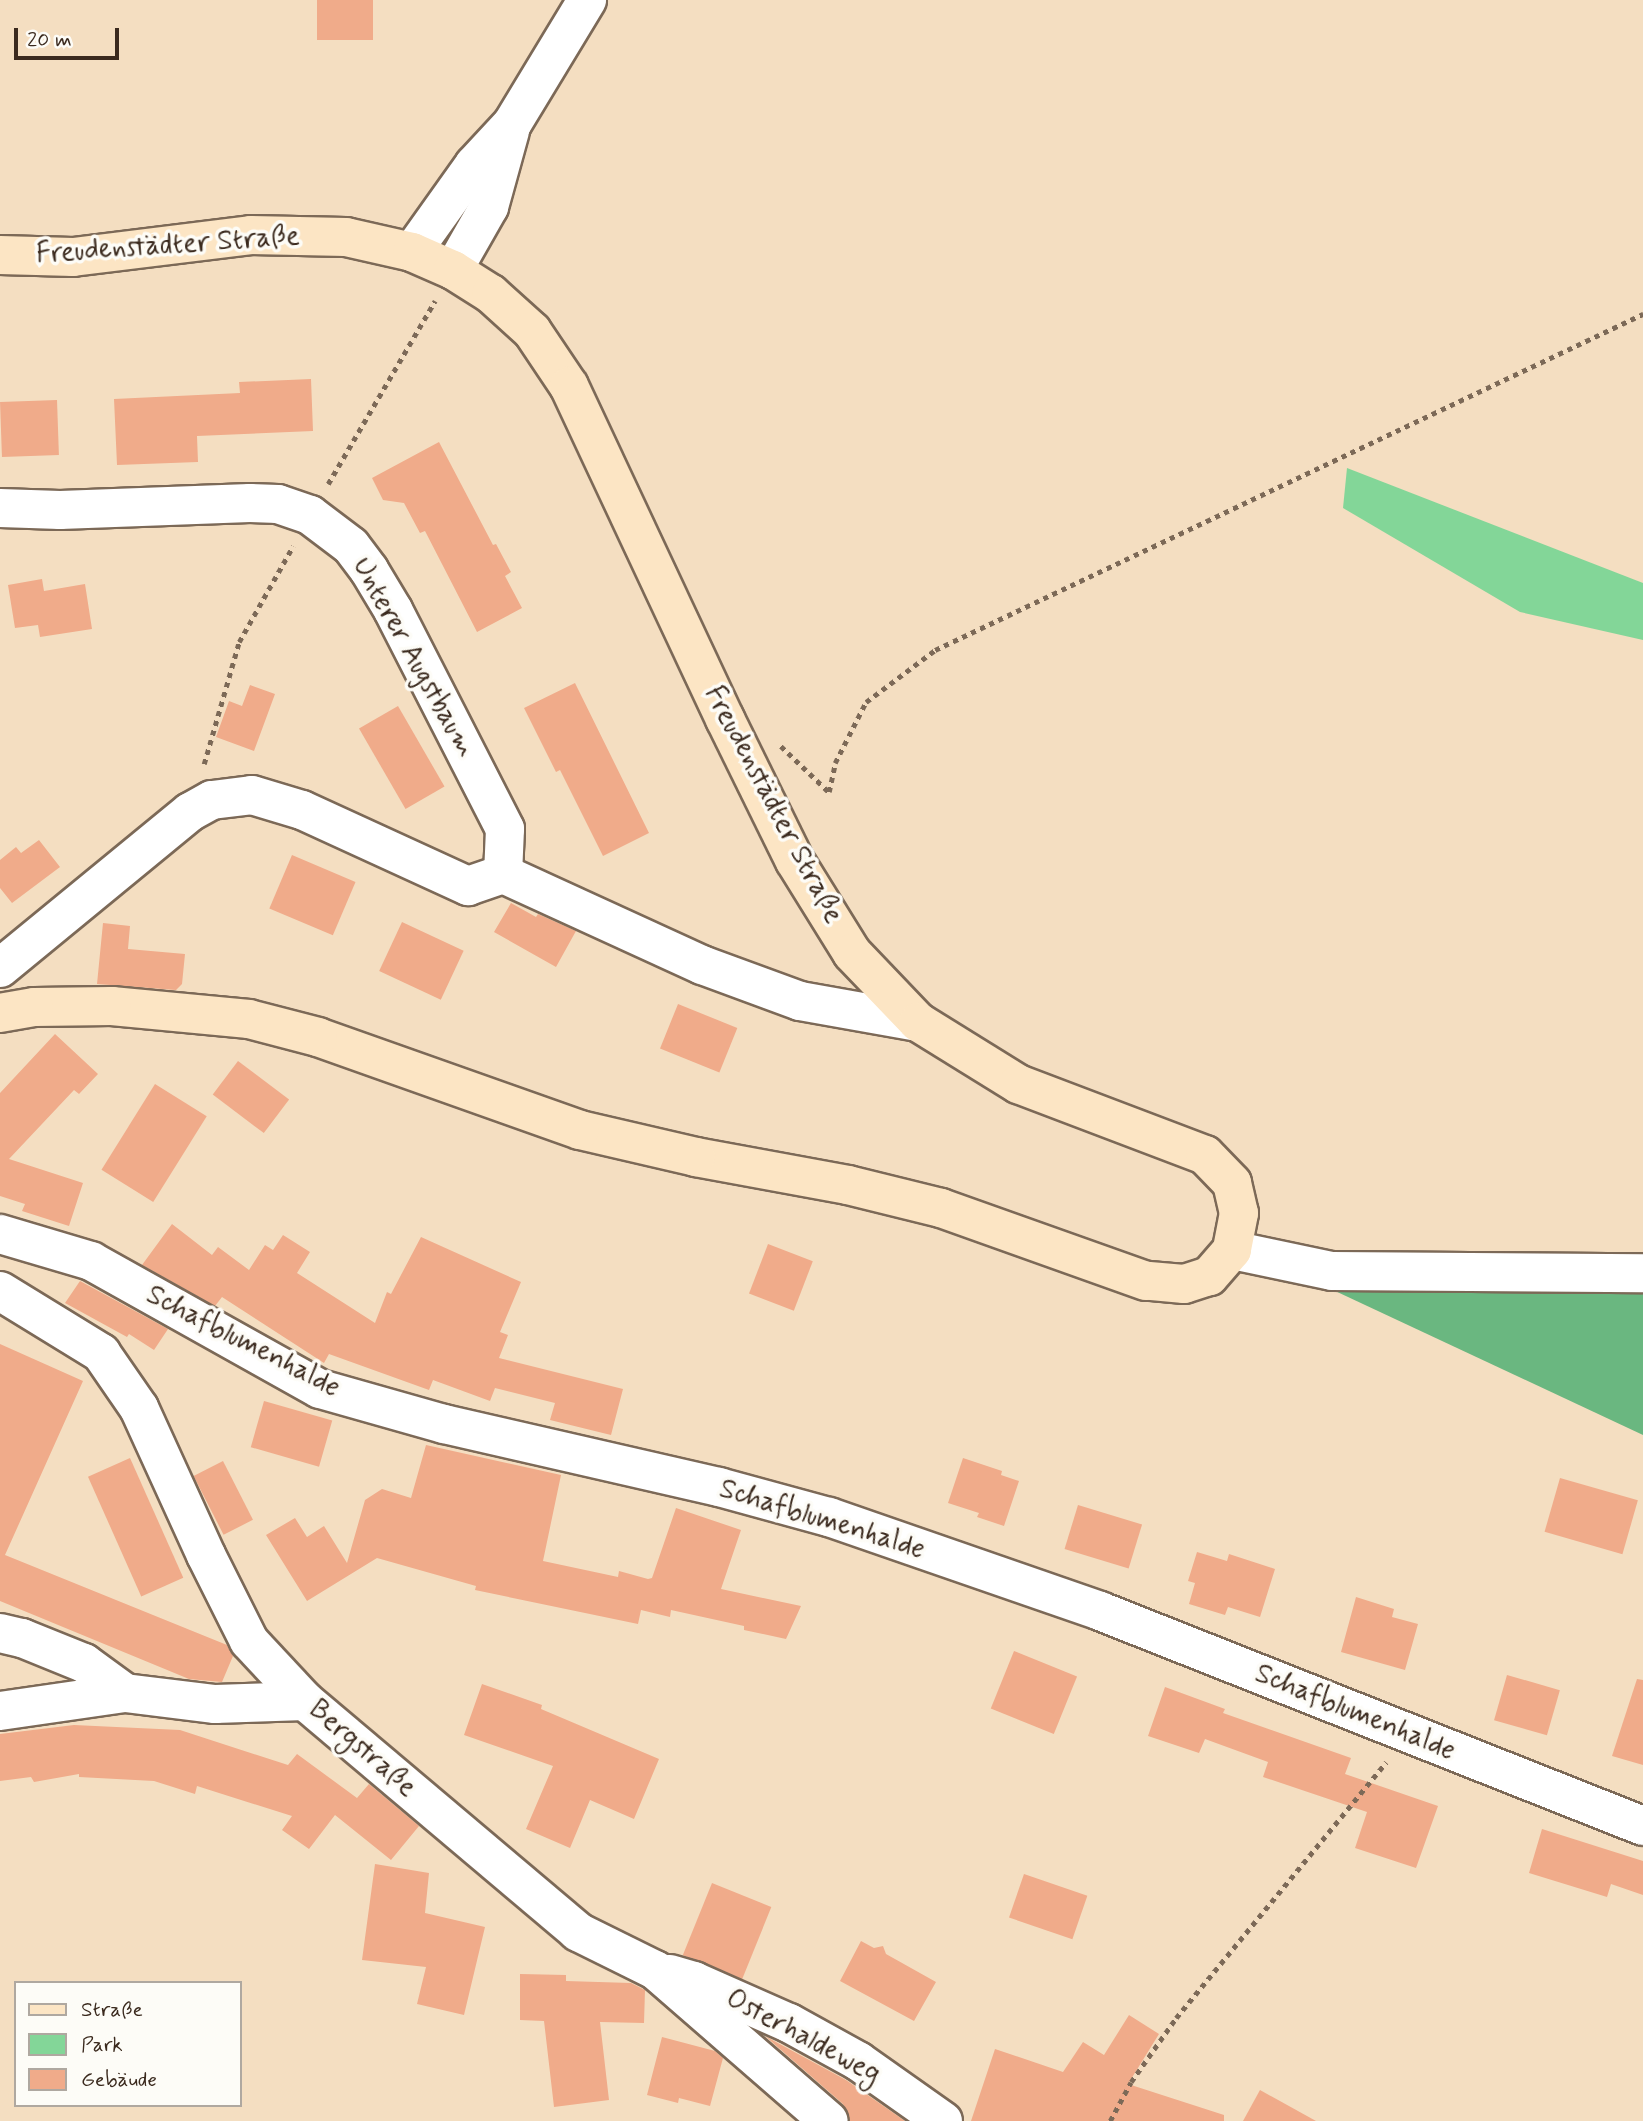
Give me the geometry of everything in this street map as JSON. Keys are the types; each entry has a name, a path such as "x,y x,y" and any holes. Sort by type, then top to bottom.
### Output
{"street":[{"path":"412,252 474,165 512,124 587,0"},
{"path":"453,270 489,207 512,124"},
{"name":"Freudenstädter Straße","path":"0,256 73,257 251,235 346,237 412,252 453,270 491,294 531,331 554,360 795,861 852,953 918,1022 1018,1084 1205,1155 1232,1183 1239,1213 1232,1250"},
{"name":"Unterer Augstbaum","path":"0,508 60,510 250,503 278,504 310,515 351,546 369,569 393,610 505,828 503,874"},
{"path":"0,968 190,812 212,800 233,795 271,798 468,886 503,874 702,965 800,1001 918,1022"},
{"path":"0,1013 34,1007 112,1006 249,1019 318,1037 580,1130 696,1157 848,1185 941,1208 1146,1281 1184,1284 1209,1276 1232,1250 1332,1271 1643,1273"},
{"name":"Schafblumenhalde","path":"0,1234 91,1261 320,1389 444,1424 719,1487 829,1517 1100,1611 1643,1826"},
{"name":"Bergstraße","path":"0,1291 101,1353 139,1408 205,1555 249,1642 304,1701 579,1932 655,1970 830,2121"},
{"path":"0,1633 22,1638 84,1663 125,1693"},
{"path":"0,1712 125,1693 215,1704 304,1701"},
{"name":"Osterhaldeweg","path":"655,1970 694,1981 789,2024 858,2062 943,2121"}],"path":[{"path":"190,812 239,642 453,270"},
{"path":"725,719 763,729 829,792 835,763 866,702 935,650 1643,314"},
{"path":"1110,2121 1131,2082 1176,2018 1408,1734"}],"green space":[{"path":"1347,468 1643,583 1643,640 1520,612 1343,508"},
{"path":"1333,1290 1643,1290 1643,1435"}],"building":[{"path":"317,0 373,0 373,40 317,40"},
{"path":"311,379 313,431 197,436 198,462 117,465 114,399 240,393 239,382"},
{"path":"57,400 59,455 2,457 0,402"},
{"path":"439,442 493,545 496,544 511,572 505,576 522,608 477,632 425,531 420,533 404,503 383,500 372,478"},
{"path":"42,579 44,591 85,584 92,629 40,637 38,625 15,628 8,585"},
{"path":"575,683 649,833 603,856 560,770 556,772 524,708"},
{"path":"250,685 275,694 254,751 216,737 229,701 242,706"},
{"path":"398,706 444,787 406,809 359,728"},
{"path":"39,840 60,867 12,903 0,888 0,860 16,847 21,853"},
{"path":"292,855 356,882 333,935 269,908"},
{"path":"511,903 536,917 538,914 576,931 556,967 494,932"},
{"path":"402,922 464,951 441,1000 379,971"},
{"path":"103,923 130,926 128,949 185,954 182,984 176,990 97,984"},
{"path":"678,1004 737,1028 719,1072 660,1049"},
{"path":"55,1034 98,1074 79,1094 74,1090 9,1159 83,1183 69,1226 22,1211 25,1204 0,1196 0,1093"},
{"path":"238,1061 289,1100 264,1133 213,1095"},
{"path":"155,1084 207,1116 153,1202 101,1170"},
{"path":"172,1224 212,1255 218,1247 249,1270 265,1245 273,1250 283,1235 310,1252 297,1273 375,1323 387,1292 391,1294 421,1237 521,1282 500,1332 508,1335 499,1358 623,1389 611,1435 550,1420 555,1403 495,1388 490,1401 433,1380 429,1390 329,1354 324,1363 222,1297 215,1306 142,1265"},
{"path":"768,1244 813,1261 794,1311 749,1293"},
{"path":"80,1281 168,1329 154,1350 129,1334 127,1337 65,1303"},
{"path":"0,1344 83,1381 5,1555 227,1645 233,1656 222,1682 189,1679 0,1601"},
{"path":"264,1401 332,1421 319,1467 251,1447"},
{"path":"426,1445 561,1475 543,1561 618,1577 619,1571 648,1579 652,1578 676,1508 741,1530 721,1589 801,1606 786,1639 744,1630 744,1626 671,1610 670,1617 641,1610 638,1624 475,1590 476,1586 377,1558 307,1601 266,1535 295,1518 307,1537 324,1526 347,1563 365,1500 382,1489 411,1498"},
{"path":"130,1458 183,1578 141,1596 88,1477"},
{"path":"963,1458 1002,1471 1001,1475 1019,1481 1004,1526 977,1517 979,1513 948,1503"},
{"path":"223,1461 253,1520 224,1535 194,1476"},
{"path":"1560,1478 1638,1500 1622,1554 1545,1532"},
{"path":"1078,1505 1142,1525 1129,1569 1065,1549"},
{"path":"1197,1552 1227,1561 1229,1554 1275,1569 1260,1617 1228,1607 1225,1615 1189,1604 1195,1583 1188,1581"},
{"path":"1356,1597 1394,1609 1392,1617 1418,1624 1405,1670 1341,1652"},
{"path":"1014,1651 1077,1676 1054,1734 991,1708"},
{"path":"1507,1675 1560,1690 1547,1735 1494,1720"},
{"path":"1637,1679 1643,1680 1643,1765 1612,1756"},
{"path":"482,1684 542,1705 541,1709 659,1759 634,1819 590,1800 570,1848 526,1829 553,1766 464,1735"},
{"path":"1165,1687 1225,1709 1223,1713 1351,1758 1345,1774 1438,1806 1416,1868 1355,1848 1367,1812 1263,1777 1268,1762 1205,1739 1199,1753 1148,1736"},
{"path":"74,1725 180,1730 288,1765 297,1754 357,1798 369,1784 419,1826 391,1860 335,1815 309,1849 282,1830 292,1816 197,1786 195,1794 154,1781 79,1777 79,1774 34,1782 31,1777 0,1781 0,1734"},
{"path":"1542,1829 1643,1861 1643,1895 1611,1884 1607,1897 1529,1873"},
{"path":"375,1864 429,1873 425,1913 485,1927 464,2015 417,2004 426,1967 362,1960"},
{"path":"1024,1874 1087,1896 1072,1939 1009,1917"},
{"path":"712,1883 771,1907 742,1979 683,1955"},
{"path":"861,1941 874,1948 883,1946 886,1954 936,1982 914,2021 840,1981"},
{"path":"520,1974 566,1975 566,1981 631,1983 645,1990 644,2023 600,2022 609,2100 554,2107 544,2021 520,2020"},
{"path":"1129,2015 1159,2034 1128,2084 1224,2115 1224,2121 971,2121 995,2049 1063,2072 1083,2042 1104,2055"},
{"path":"765,2036 846,2080 905,2121 850,2121 843,2104"},
{"path":"662,2037 715,2051 723,2058 710,2106 679,2098 678,2103 647,2095"},
{"path":"1260,2090 1316,2121 1243,2121"}]}
